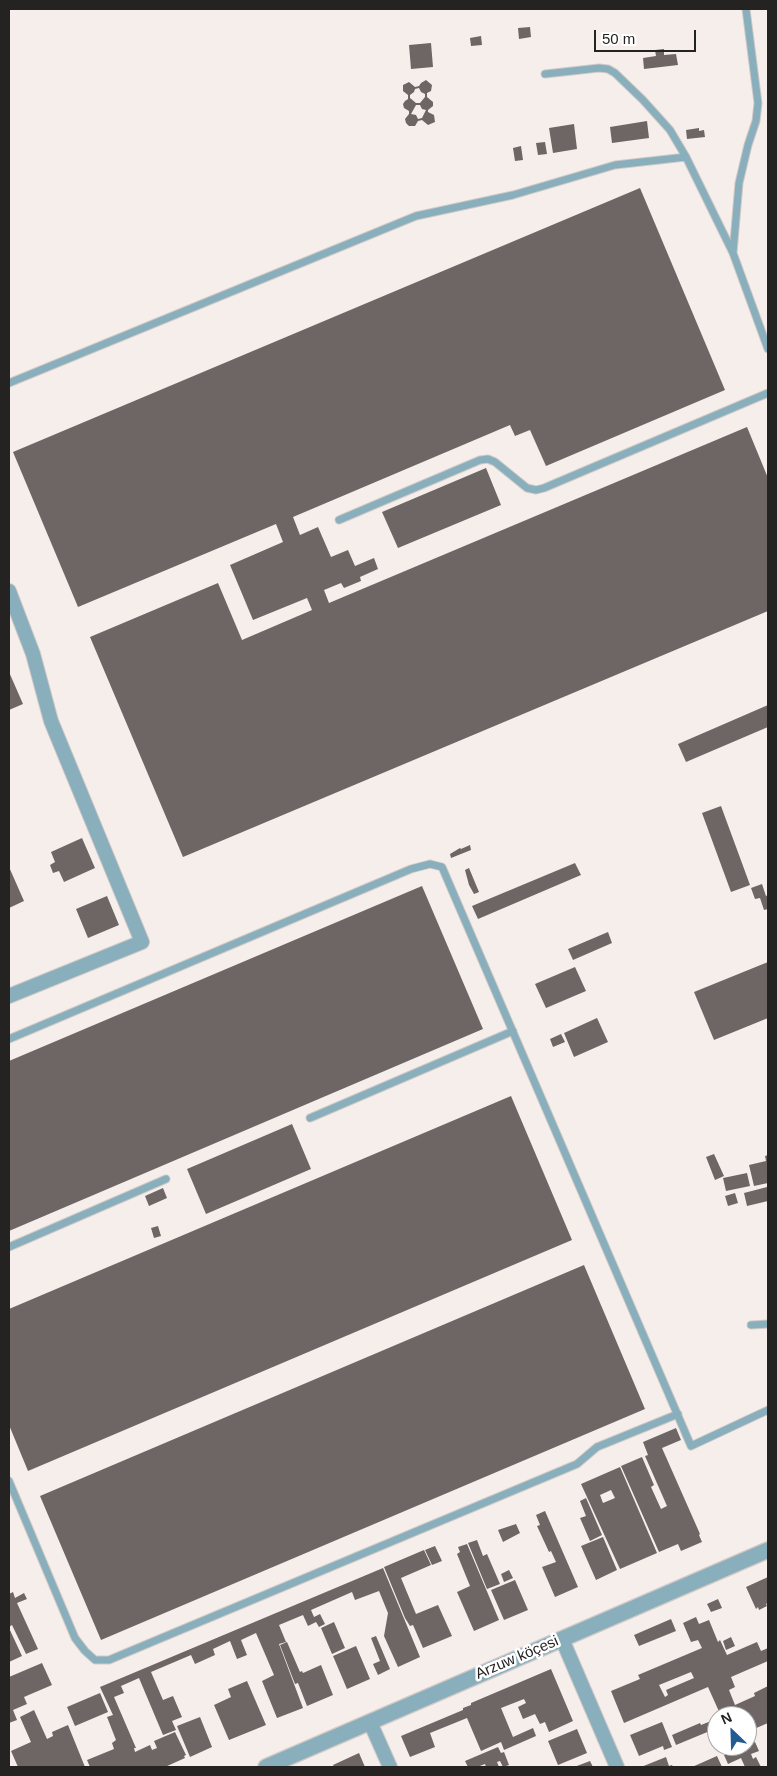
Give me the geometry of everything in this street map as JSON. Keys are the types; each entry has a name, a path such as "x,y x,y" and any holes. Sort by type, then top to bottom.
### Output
{"street":[{"path":"9,591 33,654 51,721 142,942 9,996"},
{"name":"Arzuw köçesi","path":"266,1767 768,1550"},
{"path":"562,1639 617,1767"},
{"path":"370,1722 390,1767"}],"lane":[{"path":"733,253 739,183 756,121 758,103 746,9"},
{"path":"546,74 599,68 608,69 615,73 643,100 670,130 686,156 733,253 768,349"},
{"path":"9,383 416,216 512,196 614,165 686,156"},
{"path":"340,520 480,460 495,462 527,488 536,490 544,488 768,393"},
{"path":"9,1039 411,869 430,864 442,868 691,1446 768,1410"},
{"path":"310,1118 513,1031"},
{"path":"9,1247 166,1179"},
{"path":"751,1325 768,1324"},
{"path":"9,1481 75,1638 95,1660 109,1660 577,1464 597,1448 678,1414"}],"building":[{"path":"530,27 531,37 519,39 518,28"},
{"path":"481,36 482,45 471,46 470,38"},
{"path":"431,43 433,67 411,69 409,45"},
{"path":"664,49 664,55 676,54 678,65 644,69 643,58 656,56 655,50"},
{"path":"426,80 432,85 431,91 427,93 427,97 433,102 433,106 428,112 434,115 435,122 428,125 422,120 418,121 415,126 409,126 405,119 409,111 404,108 403,104 408,99 408,95 403,91 403,85 409,82 415,87","holes":["419,88 425,94 425,97 420,103 416,103 410,98 410,95 415,89","416,105 420,105 422,109 426,110 422,118 418,119 416,115 411,114"]},
{"path":"647,121 649,138 612,143 610,127"},
{"path":"574,124 577,149 553,153 549,128"},
{"path":"699,128 699,131 704,130 705,137 687,139 686,130"},
{"path":"545,142 547,154 538,155 536,143"},
{"path":"521,146 523,160 515,161 513,148"},
{"path":"640,188 725,390 546,466 530,430 515,436 510,425 293,517 300,535 318,527 331,557 348,550 355,566 374,558 378,569 360,577 361,581 344,588 341,583 324,590 329,603 747,427 768,478 768,611 183,857 90,637 218,583 242,640 312,610 307,598 253,620 230,565 283,542 276,524 78,607 13,452"},
{"path":"486,468 501,505 398,548 382,512"},
{"path":"9,672 23,704 9,710"},
{"path":"768,705 768,727 686,762 678,744"},
{"path":"721,806 750,885 731,892 702,813"},
{"path":"82,838 95,868 64,882 59,871 53,873 50,865 55,862 51,852"},
{"path":"470,845 471,850 451,858 450,854"},
{"path":"575,863 581,875 478,919 472,906"},
{"path":"9,867 24,901 9,908"},
{"path":"469,868 479,892 474,894 469,885 465,870"},
{"path":"762,884 766,896 768,895 768,909 764,910 760,898 755,899 751,888"},
{"path":"422,886 483,1029 9,1231 9,1061"},
{"path":"107,896 119,925 88,938 76,909"},
{"path":"608,932 612,943 573,960 568,949"},
{"path":"768,962 768,1018 714,1040 694,992"},
{"path":"575,967 586,991 546,1008 535,984"},
{"path":"597,1018 608,1042 574,1057 564,1033"},
{"path":"561,1034 565,1042 553,1047 550,1039"},
{"path":"511,1096 572,1240 28,1471 9,1425 9,1309"},
{"path":"292,1124 311,1169 206,1214 187,1169"},
{"path":"714,1154 724,1176 715,1180 706,1157"},
{"path":"768,1155 768,1183 754,1186 749,1165 766,1161 765,1156"},
{"path":"747,1173 750,1186 726,1191 723,1178"},
{"path":"767,1187 768,1201 747,1206 744,1193"},
{"path":"163,1188 167,1198 149,1206 145,1196"},
{"path":"735,1193 738,1203 728,1206 725,1196"},
{"path":"158,1226 161,1236 154,1238 151,1228"},
{"path":"584,1265 645,1409 101,1640 40,1496"},
{"path":"676,1428 681,1440 662,1448 702,1542 681,1551 678,1544 659,1552 621,1466 642,1457 654,1485 651,1487 661,1509 667,1506 645,1456 648,1455 643,1442"},
{"path":"620,1467 657,1553 620,1569 581,1484","holes":["611,1490 615,1498 603,1503 600,1495"]},
{"path":"586,1498 602,1535 590,1541 580,1518 586,1516 580,1501"},
{"path":"545,1511 578,1587 555,1597 542,1567 556,1562 551,1551 549,1552 537,1526 540,1525 536,1515"},
{"path":"516,1524 520,1533 503,1542 498,1530"},
{"path":"603,1537 617,1570 596,1580 581,1546"},
{"path":"477,1540 483,1556 487,1554 500,1584 487,1589 468,1543"},
{"path":"467,1544 499,1620 474,1631 457,1592 470,1586 457,1554 460,1552 458,1547"},
{"path":"435,1546 442,1561 432,1565 425,1550"},
{"path":"424,1550 431,1565 401,1578 416,1614 438,1605 452,1636 423,1648 413,1625 410,1626 405,1618 384,1567"},
{"path":"383,1568 420,1657 398,1667 384,1636 388,1613 379,1591 355,1600 352,1592 311,1610 314,1617 320,1614 325,1624 319,1627 316,1622 308,1626 303,1615 279,1625 286,1642 279,1644 303,1708 277,1718 262,1681 274,1675 256,1633 241,1640 247,1655 237,1659 230,1641 213,1649 215,1655 195,1664 191,1655 151,1672 163,1700 173,1696 182,1717 172,1721 176,1730 163,1735 139,1678 121,1686 124,1693 114,1697 136,1748 134,1748 135,1752 150,1745 152,1750 157,1748 154,1741 175,1732 186,1755 184,1756 185,1758 165,1767 90,1767 87,1760 114,1749 112,1743 116,1740 107,1717 113,1715 100,1687"},
{"path":"509,1570 513,1578 504,1582 501,1574"},
{"path":"768,1577 768,1603 766,1604 767,1606 759,1610 758,1607 756,1609 746,1587"},
{"path":"515,1580 528,1610 504,1620 491,1590"},
{"path":"13,1592 15,1598 24,1593 27,1599 17,1603 38,1649 26,1654 12,1625 9,1627 9,1594"},
{"path":"718,1599 722,1608 711,1612 707,1604"},
{"path":"696,1617 699,1624 709,1620 718,1642 720,1640 727,1655 757,1642 761,1651 768,1648 768,1661 731,1677 735,1687 729,1690 735,1705 755,1696 754,1693 768,1686 768,1723 757,1728 757,1706 717,1706 708,1687 624,1723 611,1691 640,1679 638,1675 702,1648 698,1640 691,1642 683,1623","holes":["691,1672 694,1678 666,1690 668,1695 665,1697 659,1685"]},
{"path":"671,1619 676,1631 639,1646 634,1635"},
{"path":"334,1622 345,1648 332,1654 321,1628"},
{"path":"9,1628 22,1656 9,1662"},
{"path":"376,1636 390,1669 378,1675 373,1664 380,1661 371,1638"},
{"path":"731,1637 735,1646 726,1650 723,1641"},
{"path":"287,1642 300,1672 302,1671 303,1673 321,1665 333,1695 307,1706 298,1683 295,1684 280,1645"},
{"path":"356,1646 370,1679 347,1689 333,1656"},
{"path":"42,1663 52,1685 24,1697 27,1704 13,1710 17,1720 9,1723 9,1677"},
{"path":"551,1669 573,1721 549,1732 545,1722 540,1724 535,1714 523,1719 518,1707 526,1703 524,1699 501,1708 513,1737 533,1728 536,1736 504,1750 501,1742 481,1751 467,1718 430,1733 435,1747 410,1757 401,1736 463,1710 463,1708 471,1705 471,1703"},
{"path":"247,1681 266,1725 229,1740 214,1705 231,1697 228,1689"},
{"path":"100,1693 108,1712 75,1726 67,1707"},
{"path":"34,1710 47,1739 53,1736 52,1732 68,1725 85,1767 18,1767 11,1751 31,1742 20,1717"},
{"path":"200,1717 212,1747 190,1757 177,1726"},
{"path":"662,1722 672,1747 664,1750 663,1746 639,1756 630,1735"},
{"path":"700,1723 701,1725 707,1723 707,1732 676,1745 672,1735"},
{"path":"577,1729 587,1753 558,1765 548,1741"},
{"path":"498,1747 501,1753 504,1752 509,1765 503,1767 500,1761 497,1762 499,1767 486,1767 485,1764 477,1767 468,1767 465,1761"},
{"path":"359,1753 365,1767 334,1767 333,1765"},
{"path":"717,1756 722,1767 692,1767"},
{"path":"724,1756 752,1756 753,1759 756,1757 761,1767 745,1767 741,1758 728,1764"},
{"path":"666,1757 669,1766 672,1765 673,1767 641,1767"},
{"path":"590,1761 593,1767 574,1767"}]}
